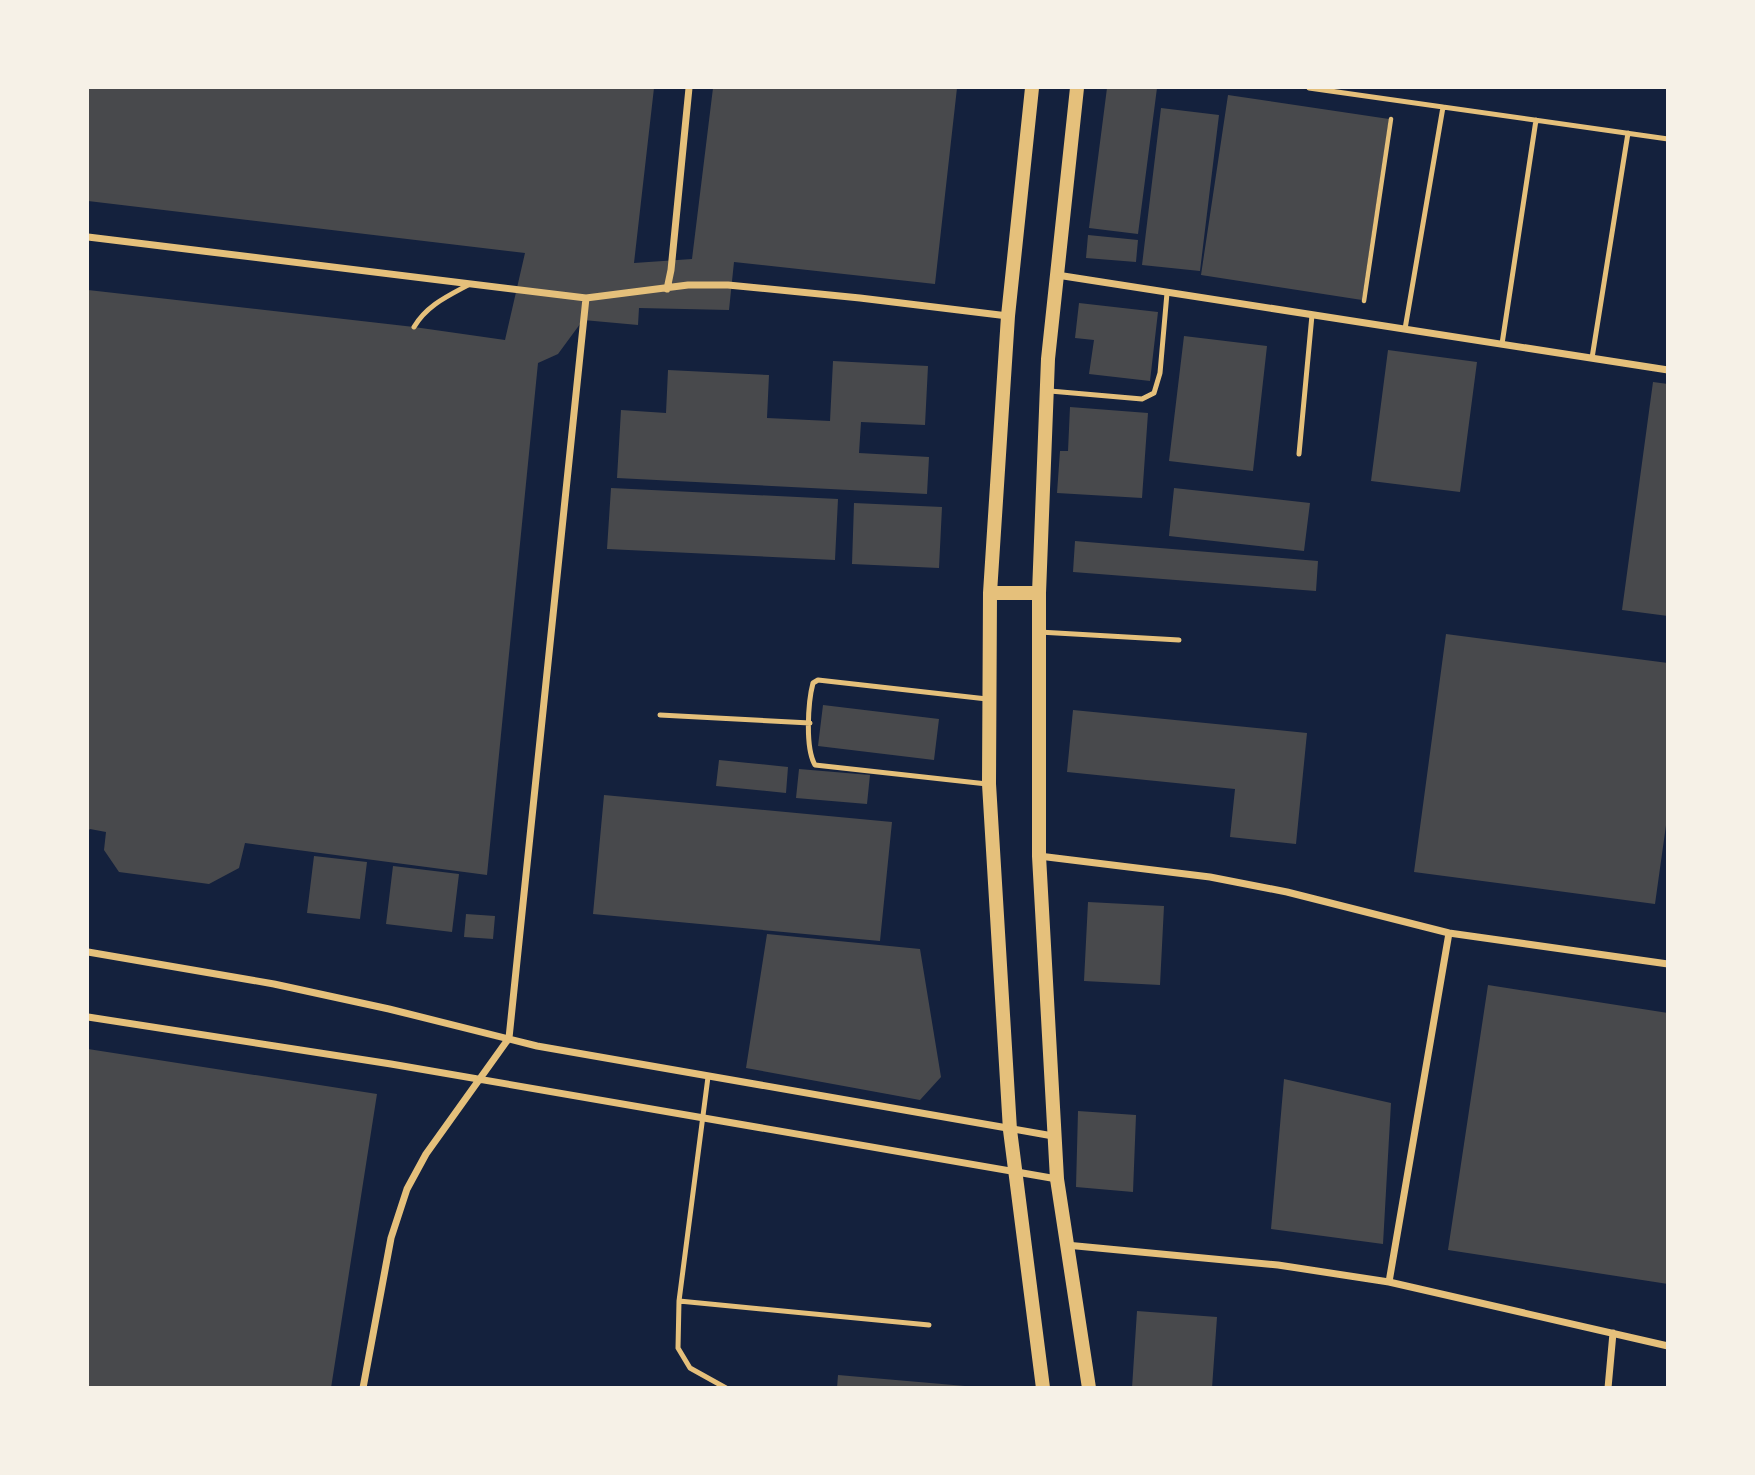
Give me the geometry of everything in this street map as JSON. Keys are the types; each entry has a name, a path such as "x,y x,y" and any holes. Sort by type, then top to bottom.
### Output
{"main road":[{"path":"1032,88 1008,316 990,593 989,784 1010,1130 1043,1388"},
{"path":"1077,88 1047,391 1039,593 1039,856 1057,1179 1089,1388"},
{"path":"990,593 1039,593"}],"street":[{"path":"667,289 689,88"},
{"path":"88,237 586,298 688,285 728,285 1008,316"},
{"path":"1057,275 1668,370"},
{"path":"363,1388 391,1238 407,1189 426,1154 509,1038 586,298"},
{"path":"1039,856 1210,877 1287,892 1449,933 1668,964"},
{"path":"1389,1282 1449,933"},
{"path":"88,953 274,984 537,1046 1053,1136"},
{"path":"88,1017 478,1079 1057,1179"},
{"path":"1066,1245 1278,1265 1389,1282 1668,1346"},
{"path":"1608,1388 1613,1333"}],"lane":[{"path":"1309,88 1668,139"},
{"path":"1405,329 1443,107"},
{"path":"1502,344 1536,120"},
{"path":"1592,358 1628,133"},
{"path":"414,327 435,303 470,284"},
{"path":"1047,391 1142,399 1154,393 1160,373 1167,293"},
{"path":"1299,454 1312,315"},
{"path":"1039,632 1179,640"},
{"path":"989,784 815,765 811,757 810,723 811,692 813,683 818,680 990,699"},
{"path":"660,715 810,723"},
{"path":"708,1077 680,1301 678,1348 690,1368 726,1388"},
{"path":"680,1301 929,1325"}],"path":[{"path":"1361,323 1394,99"}],"building":[{"path":"88,88 654,88 634,263 692,259 713,88 957,88 935,284 734,262 729,310 639,308 638,325 583,320 558,354 538,363 487,875 245,843 239,868 209,884 119,872 104,850 106,832 90,829 88,831 88,290 505,340 525,253 88,201"},
{"path":"1107,88 1157,88 1138,234 1089,228"},
{"path":"1228,95 1389,119 1362,300 1201,275"},
{"path":"1161,108 1219,115 1200,271 1142,265"},
{"path":"1088,235 1138,240 1136,262 1086,258"},
{"path":"1079,303 1158,312 1150,381 1089,374 1094,340 1075,338"},
{"path":"1184,336 1267,346 1253,471 1169,461"},
{"path":"1388,350 1477,362 1460,492 1371,481"},
{"path":"833,361 928,366 925,425 861,422 859,453 929,457 927,494 617,478 621,410 666,413 668,370 769,375 767,418 830,421"},
{"path":"1653,382 1668,384 1668,616 1622,610"},
{"path":"1070,407 1148,413 1142,498 1057,493 1060,451 1068,451"},
{"path":"611,488 838,499 835,560 607,549"},
{"path":"1174,488 1310,503 1304,551 1169,536"},
{"path":"854,503 942,507 939,568 852,564"},
{"path":"1075,541 1318,561 1316,591 1073,572"},
{"path":"1446,634 1668,663 1668,811 1655,904 1414,872"},
{"path":"823,705 939,719 934,760 818,746"},
{"path":"1073,710 1307,733 1296,844 1230,837 1235,789 1067,772"},
{"path":"719,760 788,767 786,793 716,786"},
{"path":"799,769 870,775 867,804 796,798"},
{"path":"604,795 892,822 880,941 593,914"},
{"path":"314,856 367,862 360,919 307,913"},
{"path":"393,866 459,874 452,932 386,924"},
{"path":"1088,902 1164,906 1160,985 1084,981"},
{"path":"466,914 495,916 493,939 464,937"},
{"path":"767,934 920,949 941,1077 920,1100 746,1068"},
{"path":"1488,985 1668,1013 1668,1284 1448,1250"},
{"path":"88,1049 377,1094 331,1388 88,1388"},
{"path":"1284,1079 1391,1103 1383,1244 1271,1229"},
{"path":"1078,1111 1136,1115 1133,1192 1076,1187"},
{"path":"1137,1311 1217,1317 1212,1388 1132,1388"},
{"path":"838,1375 965,1386 965,1388 837,1388"}]}
